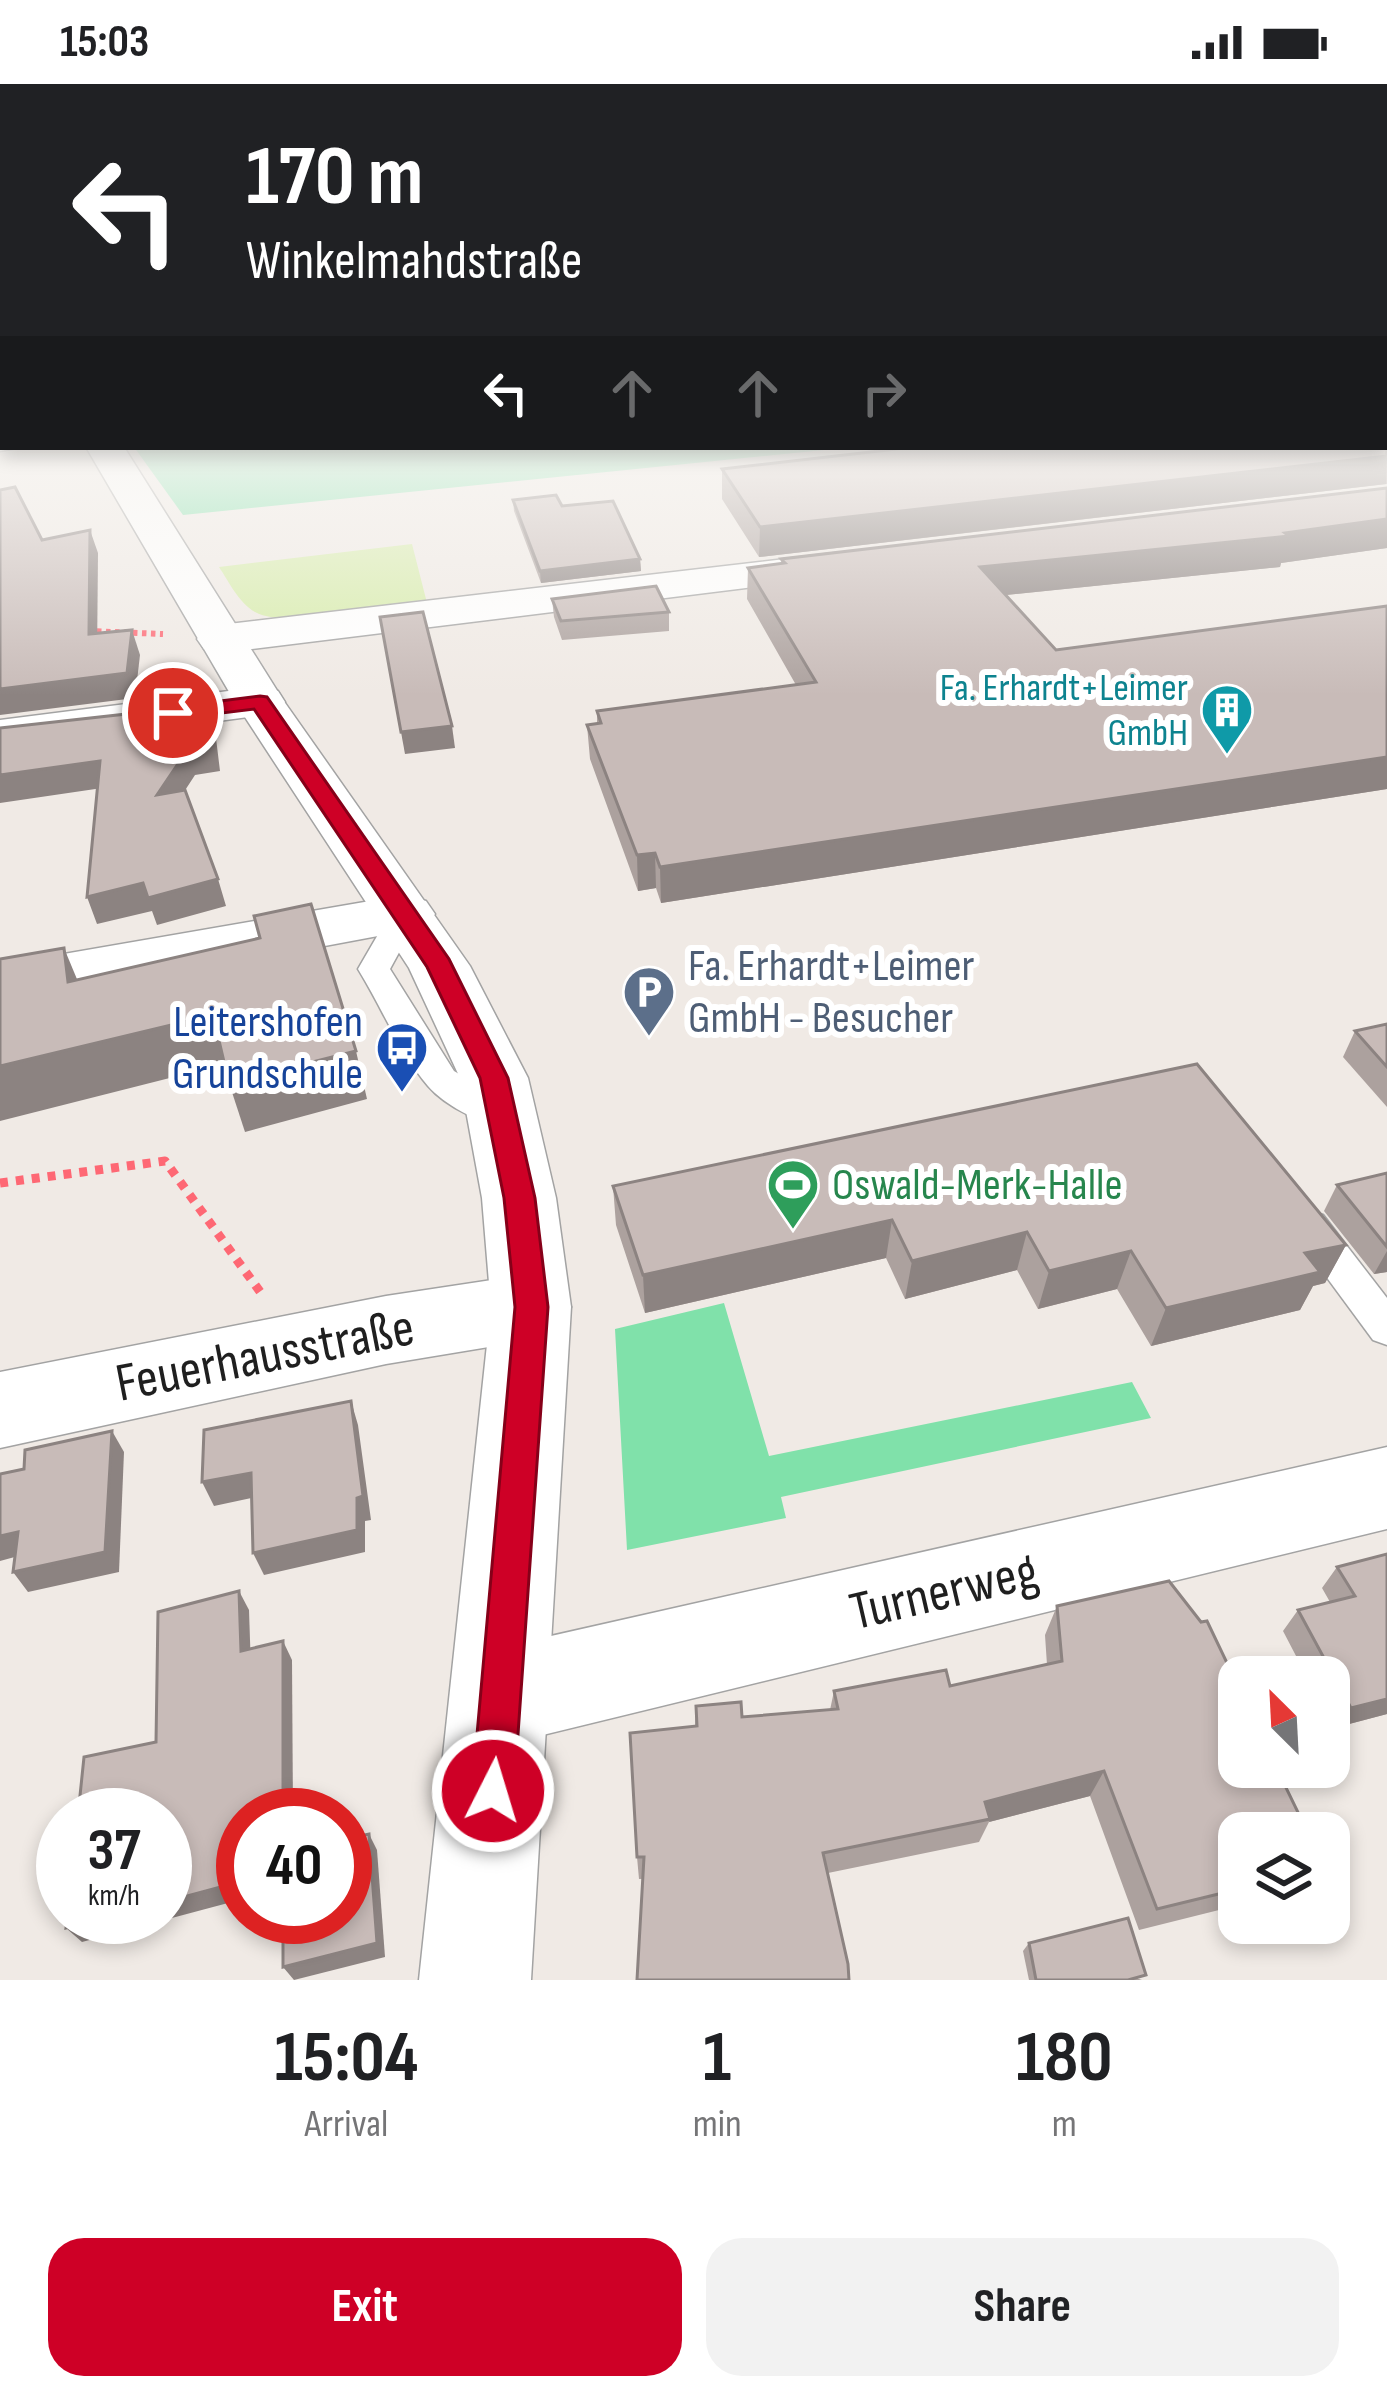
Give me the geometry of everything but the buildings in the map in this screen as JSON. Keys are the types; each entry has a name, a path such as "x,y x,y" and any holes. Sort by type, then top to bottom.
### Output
{"street":[{"path":"147,517 260,702 440,965 494,1078 519,1198 531,1307 475,1980"},
{"path":"216,632 878,561"},
{"path":"0,735 260,702"},
{"path":"0,986 405,914"},
{"name":"Feuerhausstraße","path":"0,1410 301,1347 531,1307"},
{"name":"Turnerweg","path":"502,1696 1387,1488"}],"lane":[{"path":"1287,1196 1387,1328"}],"path":[{"path":"75,631 216,632"},
{"path":"0,1183 165,1161 301,1347"}],"green space":[{"path":"412,544 427,603 338,616 290,619 255,612 239,598 219,567"},
{"path":"724,1303 769,1456 1132,1382 1151,1418 781,1497 786,1518 627,1550 615,1329"}],"place":[{"name":"Fa. Erhardt+Leimer GmbH","path":"1227,756"},
{"name":"Fa. Erhardt+Leimer GmbH - Besucher","path":"649,1038"},
{"name":"Leitershofen Grundschule","path":"402,1094"},
{"name":"Oswald-Merk-Halle","path":"793,1231"}],"route":[{"path":"173,713 260,702 440,965 494,1078 519,1198 531,1307 493,1791"}]}
